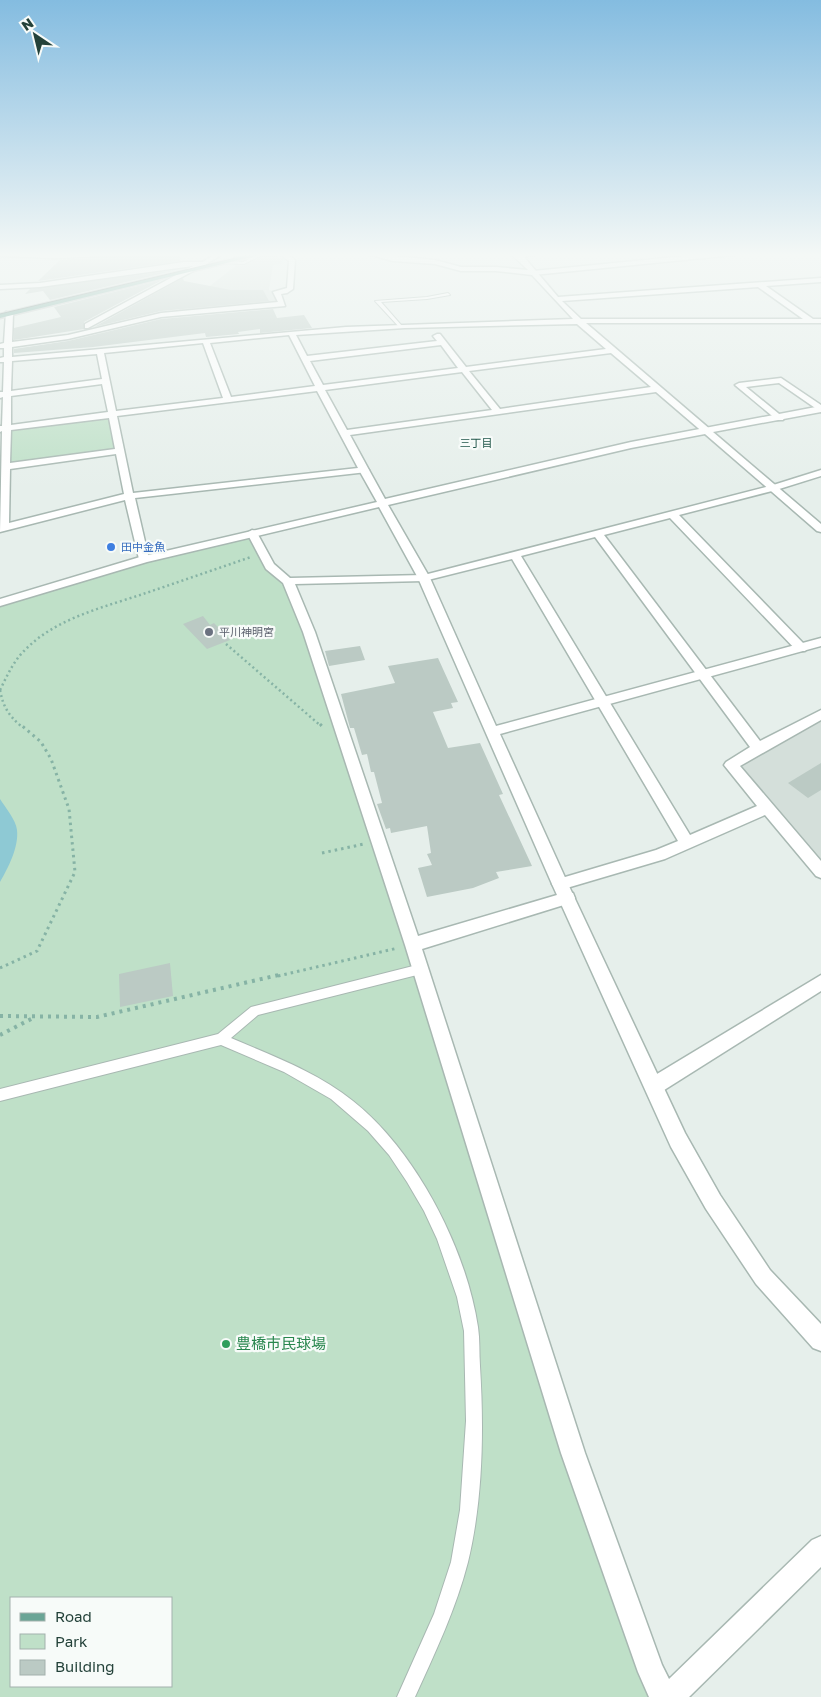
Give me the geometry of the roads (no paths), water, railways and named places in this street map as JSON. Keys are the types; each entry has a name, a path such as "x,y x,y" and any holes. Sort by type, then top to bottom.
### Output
{"street":[{"path":"3,332 4,467 2,529 129,496 364,470"},
{"path":"68,337 77,332"},
{"path":"3,345 68,337 88,332"},
{"path":"3,360 306,332"},
{"path":"434,332 497,411"},
{"path":"592,332 821,528"},
{"path":"291,333 424,578 678,1140 713,1202 763,1277 821,1340"},
{"path":"206,341 228,399"},
{"path":"306,359 442,343"},
{"path":"3,428 613,350"},
{"path":"100,351 129,496 144,559"},
{"path":"780,418 739,386 781,380 821,409"},
{"path":"3,395 106,382"},
{"path":"345,433 658,389"},
{"path":"0,603 144,559 252,533 632,446 821,409"},
{"path":"4,467 120,451"},
{"path":"252,533 264,561 280,577 288,581 424,578 672,515 821,473"},
{"path":"672,515 801,648"},
{"path":"598,534 758,748"},
{"path":"515,555 687,843"},
{"path":"288,581 309,632 421,969 572,1454 651,1672 664,1697"},
{"path":"492,732 821,642"},
{"path":"821,714 758,748 732,765 821,872"},
{"path":"413,945 660,855 768,808"},
{"path":"654,1086 821,982"},
{"path":"670,1697 821,1549"}],"lane":[{"path":"0,1095 221,1039 255,1011 421,969"},
{"path":"221,1039 299,1072 320,1083 363,1118 403,1164 425,1201 440,1229 462,1292 471,1328 473,1374 473,1436 467,1524 448,1601 406,1697"}],"water":[{"path":"0,799 15,822 17,837 12,857 0,882"}],"place":[{"name":"田中金魚","path":"111,547"},
{"name":"平川神明宮","path":"209,632"},
{"name":"豊橋市民球場","path":"226,1344"}],"district":[{"name":"三丁目","path":"476,443"}]}
